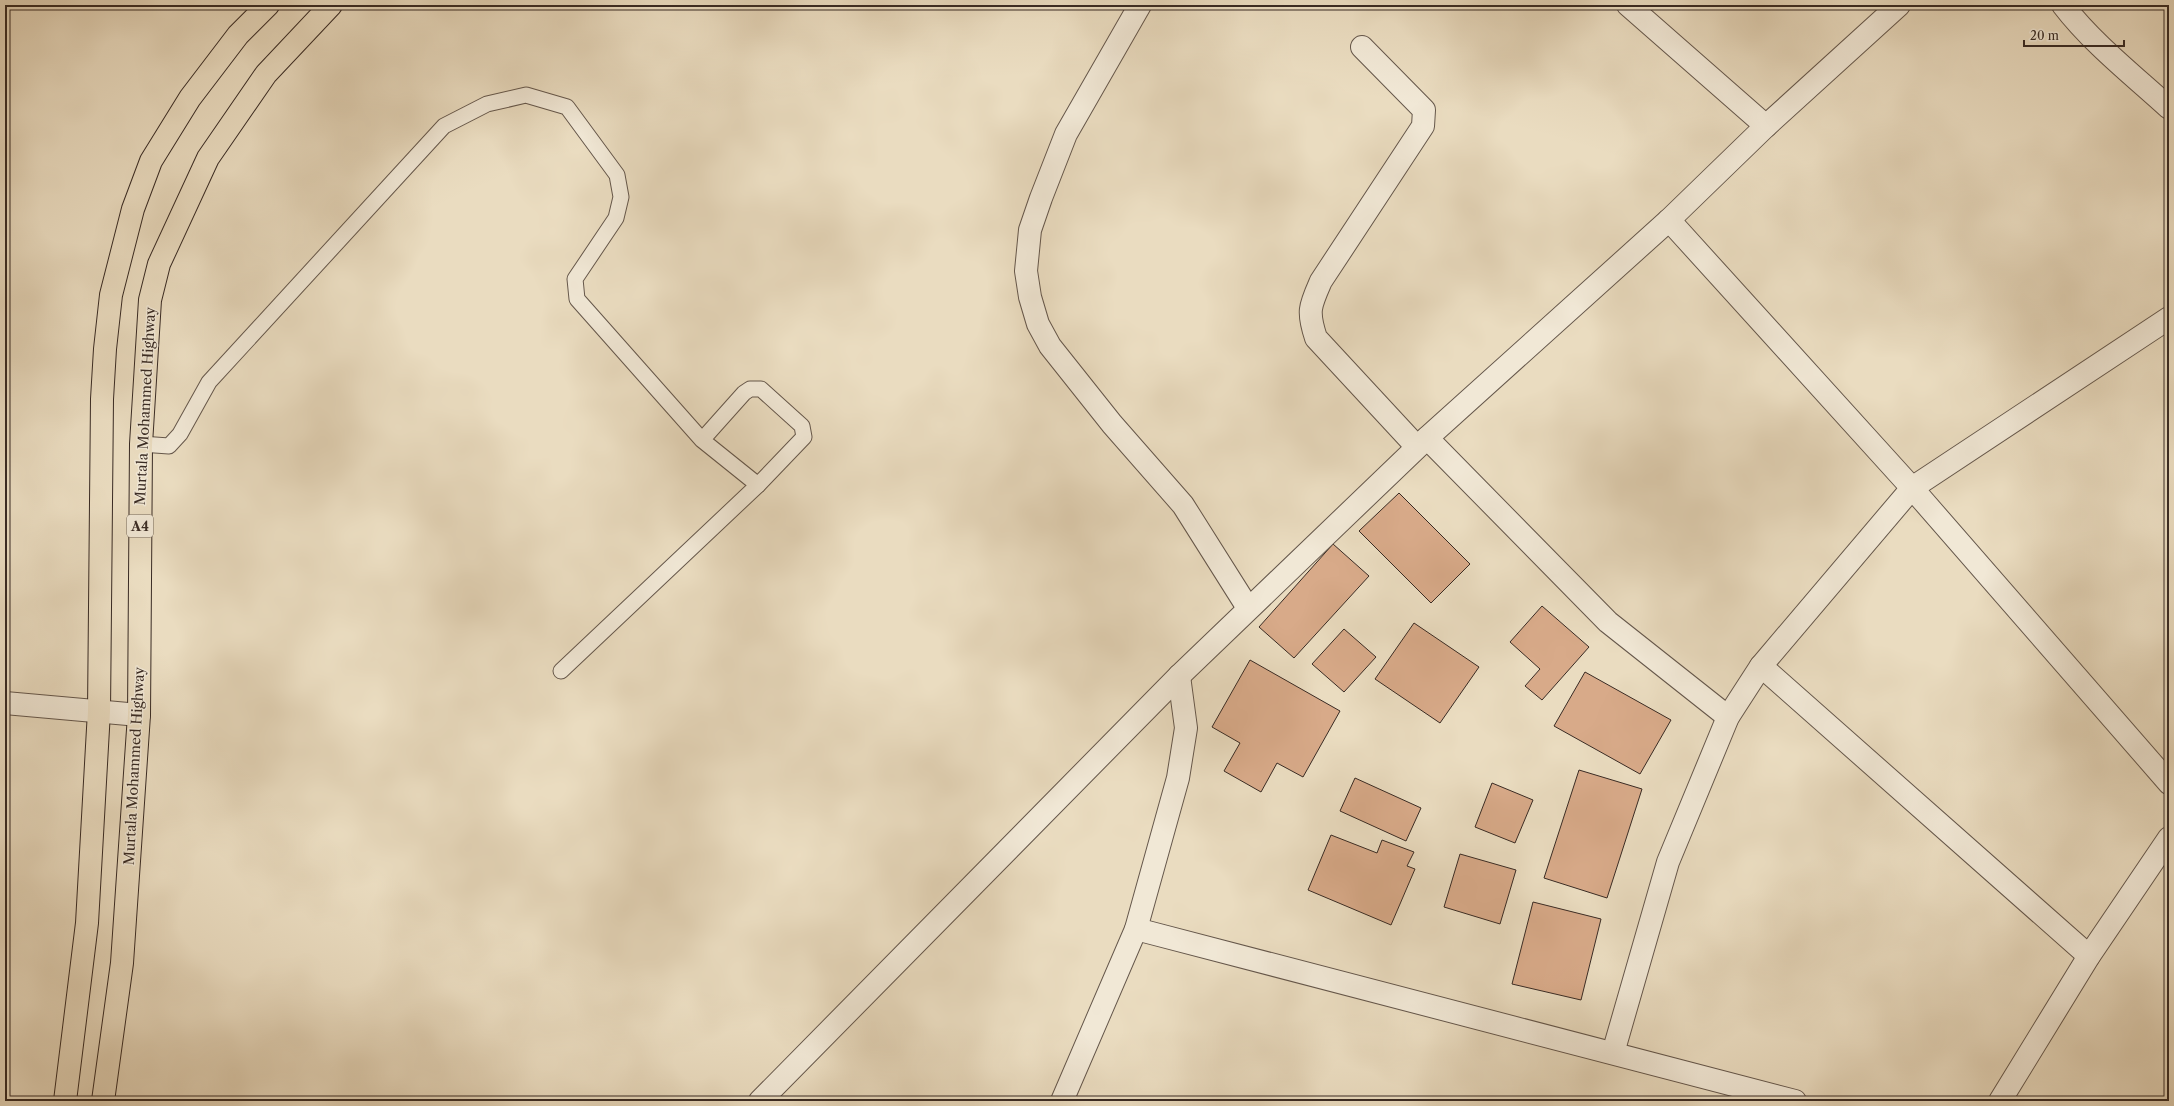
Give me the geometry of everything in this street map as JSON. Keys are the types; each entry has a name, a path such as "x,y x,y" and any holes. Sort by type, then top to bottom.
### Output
{"highway":[{"path":"65,1101 87,923 99,711 102,399 105,341 111,295 133,209 151,161 190,98 238,35 268,5"},
{"name":"Murtala Mohammed Highway","path":"103,1101 122,963 139,715 141,444 150,300 159,264 208,158 266,74 331,5"}],"street":[{"path":"1140,5 1066,134 1041,198 1030,230 1026,272 1030,297 1038,324 1050,346 1112,424 1183,505 1248,608"},
{"path":"1628,5 1766,126"},
{"path":"760,1101 1179,676 1248,608 1422,443 1669,220 1766,126 1899,5"},
{"path":"2063,5 2072,16 2121,64 2169,108"},
{"path":"1362,47 1424,110 1423,126 1321,281 1313,299 1309,318 1316,338 1422,443 1608,622 1728,717"},
{"path":"1669,220 1912,488 2169,783"},
{"path":"1613,1053 1668,862 1728,717 1761,666 1912,488 2169,318"},
{"path":"1761,666 2089,956"},
{"path":"1062,1101 1136,929 1184,752 1186,728 1179,676"},
{"path":"5,703 139,715"},
{"path":"2000,1101 2089,956 2169,838"},
{"path":"1136,929 1795,1101"}],"lane":[{"path":"141,444 169,446 180,434 214,376 444,126 487,104 526,95 567,107 617,175 621,197 616,218 575,279 577,299 702,440 758,484"},
{"path":"561,671 758,484 804,437 802,426 761,389 750,389 744,393 702,440"}],"building":[{"path":"1399,493 1470,564 1431,603 1359,531"},
{"path":"1333,544 1369,576 1294,658 1259,627"},
{"path":"1542,606 1589,647 1542,700 1525,686 1540,669 1510,642"},
{"path":"1414,623 1479,667 1440,723 1375,679"},
{"path":"1344,629 1376,657 1344,692 1312,664"},
{"path":"1250,660 1340,711 1303,777 1277,763 1261,792 1224,771 1240,743 1212,727"},
{"path":"1585,672 1671,720 1640,774 1554,726"},
{"path":"1579,770 1642,789 1607,898 1544,878"},
{"path":"1355,778 1421,808 1406,841 1340,811"},
{"path":"1492,783 1533,800 1515,843 1475,827"},
{"path":"1331,835 1377,853 1382,840 1414,852 1407,866 1415,869 1391,925 1308,890"},
{"path":"1460,854 1516,870 1500,924 1444,907"},
{"path":"1533,902 1601,919 1581,1000 1512,984"}]}
